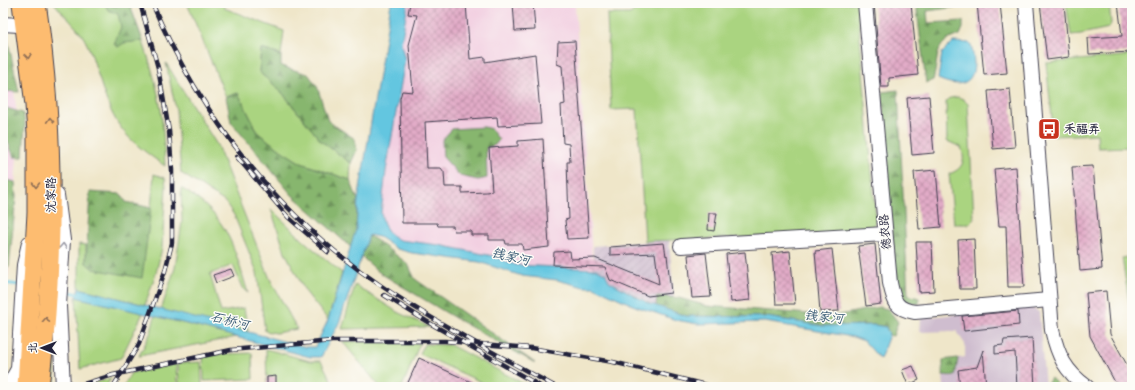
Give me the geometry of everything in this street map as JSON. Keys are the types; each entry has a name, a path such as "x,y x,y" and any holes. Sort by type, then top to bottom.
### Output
{"main road":[{"name":"沈家路","path":"21,3 34,105 36,213 41,288 40,387"},
{"name":"沈家路","path":"26,387 52,212 48,87 37,3"}],"street":[{"name":"德农路","path":"865,3 885,234 893,298 898,306 904,310 915,312 1049,300"},
{"path":"1026,3 1049,300 1056,349 1068,370 1087,387"},
{"path":"3,24 40,27"},
{"path":"681,246 885,234"},
{"path":"8,387 18,369 41,288"},
{"path":"41,288 60,341 63,387"}],"shaded area":[{"path":"408,3 575,3 593,269 516,265 493,256 439,245 399,240 390,234 384,225 381,213 386,171 405,60 401,44"},
{"path":"3,37 8,41 19,131 8,279 3,278"},
{"path":"669,240 674,298 657,296 656,306 609,281 597,269 593,269 593,246"},
{"path":"1029,306 1039,312 1045,387 944,387 943,375 955,376 958,358 965,357 965,344 956,331 920,332 921,318"}],"green space":[{"path":"54,3 129,3 148,56 158,96 162,117 165,166 140,148 123,131 116,121 105,97 85,40"},
{"path":"104,3 129,3 143,41 124,43 118,47 114,44 121,27 118,14 108,10"},
{"path":"187,3 225,3 224,8 284,31 281,55 261,49 259,72 280,90 321,141 351,163 350,180 301,163 258,133 238,93 226,97"},
{"path":"691,3 857,3 876,219 872,231 864,233 645,241 637,109 611,110 607,14 630,14 641,6"},
{"path":"916,3 956,3 957,7 927,11 928,23 963,21 963,28 960,35 951,38 941,46 937,57 933,80 926,83"},
{"path":"1066,3 1109,3 1111,23 1109,28 1071,35"},
{"path":"3,37 8,41 19,92 4,91"},
{"path":"261,49 281,55 281,66 308,74 317,86 328,121 355,139 357,150 351,163 321,141 280,90 259,72"},
{"path":"1132,55 1132,147 1098,148 1097,134 1054,136 1046,63"},
{"path":"166,63 217,145 270,279 297,329 276,333 265,331 257,272 234,215 225,202 181,173 176,110"},
{"path":"898,90 908,295 919,298 919,304 904,299 899,294 896,287 882,92"},
{"path":"238,93 258,133 301,163 350,180 358,200 356,229 376,240 408,264 415,279 535,363 460,321 380,273 292,195 231,122 226,97"},
{"path":"958,97 963,99 968,104 974,219 969,224 954,224 949,174 960,167 963,160 961,147 947,141 946,102 950,98"},
{"path":"3,107 23,113 25,124 23,157 14,157 7,140 3,137"},
{"path":"484,127 491,129 499,140 495,145 486,148 487,178 478,180 460,176 443,157 442,140 452,129"},
{"path":"154,174 165,178 166,187 162,248 156,273 145,305 79,288 79,244 86,245 86,263 151,208"},
{"path":"3,179 15,182 16,197 9,267 3,272"},
{"path":"181,188 209,209 219,221 233,246 248,293 242,288 233,265 210,274 221,312 244,308 248,332 161,310 175,268 182,222"},
{"path":"90,192 121,194 126,202 151,208 142,278 93,269 86,263"},
{"path":"271,209 304,241 342,273 328,320 305,291 285,252"},
{"path":"1128,257 1132,271 1132,321 1122,258"},
{"path":"355,285 399,313 430,327 342,329"},
{"path":"657,296 679,298 707,306 835,316 879,307 888,309 898,322 893,336 889,335 886,327 875,325 823,326 767,317 686,316 656,306"},
{"path":"76,297 143,313 121,358 80,369"},
{"path":"155,316 237,337 139,356 151,332"},
{"path":"342,341 420,343 402,387 380,387"},
{"path":"51,342 54,343 55,387 48,387"},
{"path":"424,344 450,345 530,387 492,387 420,354"},
{"path":"266,349 310,361 321,361 331,380 338,387 267,387"},
{"path":"252,353 253,379 204,381 203,355"},
{"path":"958,358 955,376 943,375 943,360"},
{"path":"201,362 202,387 179,387 178,363"},
{"path":"176,364 177,387 123,387 131,373"},
{"path":"111,378 106,387 84,387"},
{"path":"1051,378 1060,387 1047,387 1047,384"}],"water":[{"path":"391,3 408,3 401,44 405,60 386,171 381,213 384,225 390,234 399,240 439,245 493,256 516,265 597,269 605,273 609,281 648,303 686,316 767,317 823,326 875,325 886,327 889,335 880,359 864,341 853,337 765,322 698,324 676,320 635,306 594,287 584,287 557,280 522,276 479,262 412,253 397,249 379,237 369,235 339,323 321,357 310,357 187,324 76,297 79,288 306,347 315,347 328,320 356,229 358,200"},
{"path":"953,42 970,43 973,53 974,63 970,78 966,82 959,84 938,79 942,53"}],"building":[{"path":"410,3 466,3 470,59 485,57 485,62 535,54 541,124 498,126 497,117 425,122 427,168 441,168 444,172 445,187 462,187 462,193 492,191 489,148 518,146 518,141 543,139 549,247 523,250 522,244 506,244 505,240 489,240 489,235 471,235 471,231 454,231 453,226 438,226 437,223 402,223 400,98 402,91 413,92 409,45 417,15 408,14"},
{"path":"513,3 533,3 535,30 515,31"},
{"path":"874,3 911,3 918,75 889,78 889,87 881,87"},
{"path":"977,3 1000,3 1007,73 984,75"},
{"path":"1040,3 1064,4 1069,57 1047,60"},
{"path":"1118,3 1132,3 1132,52 1089,54 1088,38 1122,36"},
{"path":"575,41 589,238 567,239 565,220 569,219 567,162 570,162 569,144 563,143 561,105 565,104 562,66 557,64 558,42"},
{"path":"1010,89 1015,147 993,149 988,91"},
{"path":"929,96 934,153 912,155 907,98"},
{"path":"1093,166 1102,269 1080,271 1072,167"},
{"path":"1016,167 1024,287 1008,287 1006,226 999,226 994,169"},
{"path":"936,170 941,227 919,229 914,172"},
{"path":"709,213 717,213 714,231 708,230"},
{"path":"974,239 976,289 960,289 958,240"},
{"path":"916,242 932,242 934,291 919,292"},
{"path":"664,243 666,256 667,255 671,293 648,296 610,280 605,267 553,265 554,252 570,251 571,259 595,258 659,284 655,253 610,255 610,247"},
{"path":"875,244 881,304 866,306 858,246"},
{"path":"832,249 839,311 820,312 815,251"},
{"path":"790,251 795,304 776,304 772,253"},
{"path":"745,252 750,300 731,302 726,254"},
{"path":"706,253 711,297 692,298 688,255"},
{"path":"231,269 234,276 216,283 213,275"},
{"path":"1106,291 1110,334 1132,374 1132,387 1121,387 1116,384 1090,336 1086,293"},
{"path":"1018,311 1019,325 964,331 962,316"},
{"path":"1032,338 1035,387 1017,387 1015,352 995,354 995,346 1003,345 1004,340"},
{"path":"983,350 986,387 960,387 958,370 977,367"},
{"path":"419,358 482,387 406,387"},
{"path":"913,366 919,380 908,385 902,370"},
{"path":"276,376 276,385 267,385 267,377"}],"waterway":[{"name":"石桥河","path":"3,283 19,285"},
{"name":"石桥河","path":"64,291 80,294"}],"railway":[{"path":"113,387 139,344 165,271 172,243 172,170 169,131 158,68 140,3"},
{"path":"152,3 172,45 194,85 219,125 247,162 278,197 311,230 346,260 404,301 468,339 556,387"},
{"path":"237,157 288,217 328,252"},
{"path":"384,295 426,321 542,387"},
{"path":"74,387 113,375 231,350 332,341 445,341 531,348 613,362 714,387"}],"place":[{"name":"禾福弄","path":"1049,129"}],"water label":[{"name":"钱家河","path":"511,256"},
{"name":"钱家河","path":"824,316"}]}
